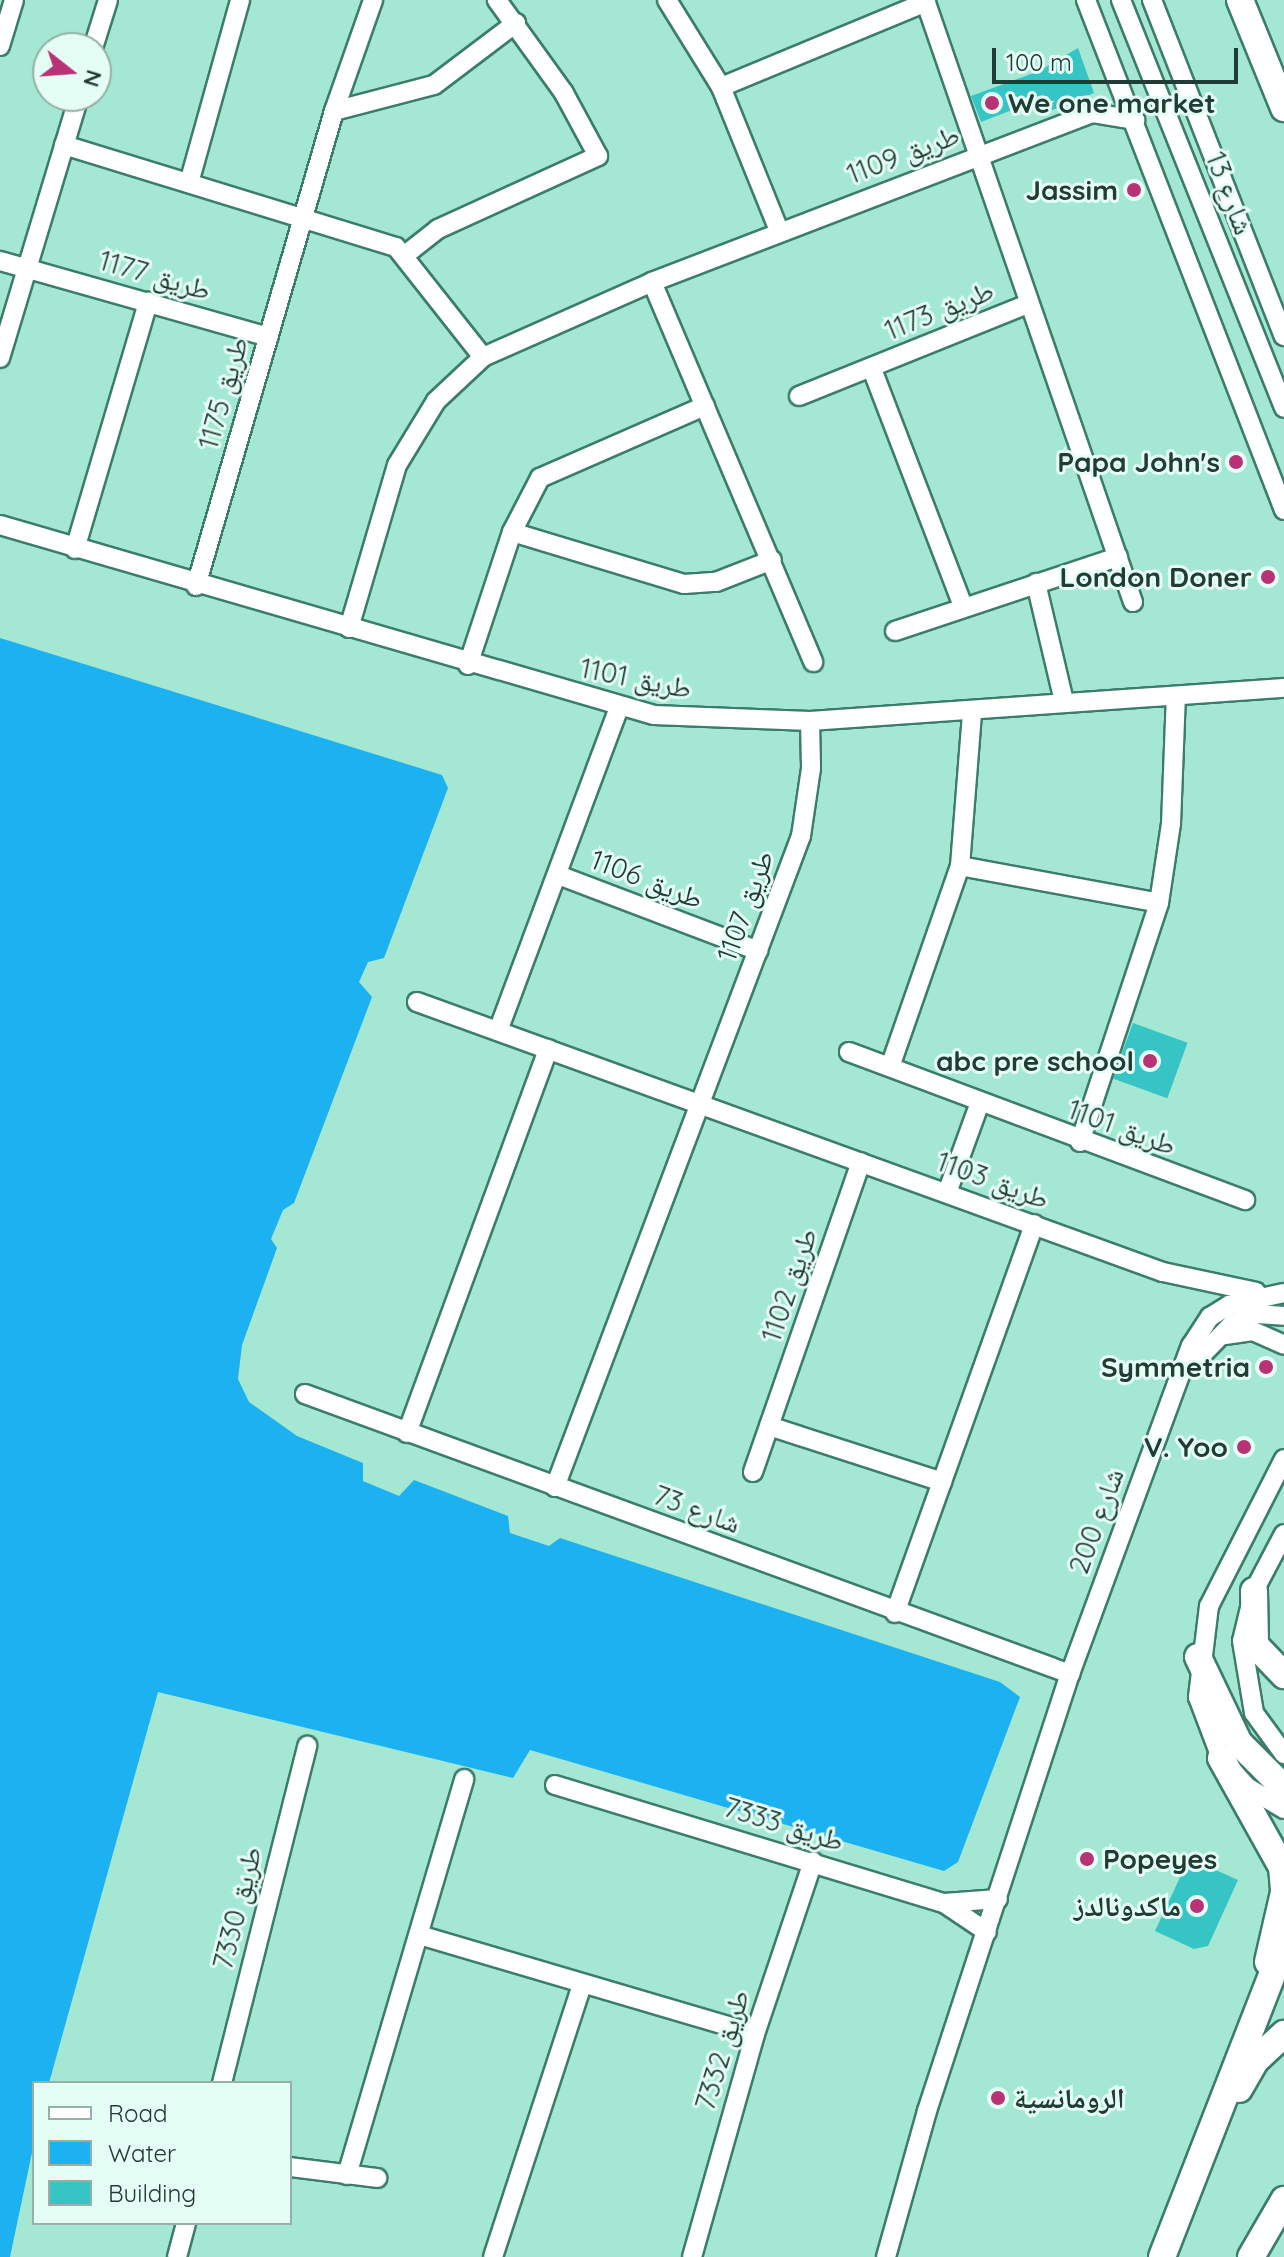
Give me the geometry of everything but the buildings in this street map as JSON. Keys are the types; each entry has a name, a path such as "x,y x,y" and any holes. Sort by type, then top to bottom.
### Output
{"highway":[{"path":"1240,0 1284,108"},
{"path":"1254,1591 1255,1645 1284,1675"},
{"path":"1198,1657 1239,1743 1284,1788"},
{"path":"1162,2257 1210,2139 1260,1993 1284,1890 1282,1867 1221,1758"},
{"path":"1260,1993 1284,1944"},
{"path":"1210,2139 1255,2061 1284,2034"},
{"path":"1251,2257 1284,2200"}],"street":[{"path":"0,46 14,0"},
{"path":"98,32 108,0"},
{"path":"189,183 240,0"},
{"name":"طريق 1175","path":"196,586 334,111 373,0"},
{"path":"405,255 438,229 598,156 516,23 497,0"},
{"path":"667,0 721,87 780,233"},
{"path":"1086,0 1284,510"},
{"name":"شارع 13","path":"1121,0 1284,408"},
{"name":"شارع 13","path":"1152,0 1284,336"},
{"path":"721,87 925,1"},
{"name":"طريق 1173","path":"925,1 1133,602"},
{"path":"334,111 434,85 516,23"},
{"path":"1093,113 1116,74"},
{"path":"0,358 74,112"},
{"name":"طريق 1109","path":"349,628 397,465 436,401 483,357 652,282 977,155 1093,113 1135,120"},
{"path":"64,145 303,217 405,255 483,357"},
{"name":"طريق 1177","path":"0,261 268,337"},
{"path":"652,282 813,662"},
{"path":"75,549 148,302"},
{"name":"طريق 1173","path":"799,396 1028,304"},
{"path":"872,369 962,604"},
{"path":"468,665 512,532 530,490 552,468 705,406"},
{"name":"طريق 1101","path":"0,525 196,586 619,708 710,720 810,721 972,712 1064,701 1284,688"},
{"path":"512,532 684,584 716,582 772,560"},
{"path":"895,631 962,604 1118,557"},
{"path":"1036,583 1064,701"},
{"path":"1080,1142 1159,903 1177,747 1176,696"},
{"name":"طريق 1106","path":"498,1031 561,876 619,708"},
{"path":"891,1064 960,866 972,712"},
{"name":"طريق 1107","path":"701,1104 806,814 810,721"},
{"path":"960,866 1159,903"},
{"name":"طريق 1106","path":"561,876 758,951"},
{"name":"طريق 1103","path":"417,1002 1189,1281 1279,1290"},
{"path":"407,1433 548,1049"},
{"name":"طريق 1101","path":"849,1052 891,1064 898,1073 979,1105 1245,1200"},
{"path":"555,1487 701,1104"},
{"path":"947,1193 979,1105"},
{"name":"طريق 1102","path":"753,1472 861,1162"},
{"path":"895,1613 1034,1224"},
{"name":"شارع 200","path":"886,2257 1070,1674 1175,1386 1210,1317 1279,1290"},
{"name":"شارع 200","path":"1175,1386 1212,1341 1257,1314 1284,1316"},
{"path":"1212,1341 1253,1331 1284,1345"},
{"name":"شارع 73","path":"305,1394 895,1613 1070,1674"},
{"path":"769,1426 942,1482"},
{"path":"1284,1459 1229,1557 1209,1606 1198,1657 1198,1697 1221,1758 1247,1787 1284,1809"},
{"path":"1284,1534 1254,1591 1242,1641 1245,1680 1254,1713 1284,1754"},
{"name":"طريق 7330","path":"223,2081 307,1746"},
{"path":"347,2175 464,1779"},
{"name":"طريق 7333","path":"555,1785 944,1903 998,1899"},
{"name":"طريق 7332","path":"692,2257 755,2034 813,1862"},
{"path":"944,1903 987,1932"},
{"path":"419,1935 755,2034"},
{"path":"493,2257 582,1985"},
{"path":"292,2167 377,2178"},
{"path":"177,2257 185,2225"}],"water":[{"path":"0,638 442,775 448,788 384,958 368,962 359,982 372,997 294,1203 283,1210 271,1239 277,1248 242,1345 238,1379 249,1402 297,1436 363,1463 363,1481 399,1496 414,1480 508,1516 510,1533 549,1546 560,1538 1000,1682 1020,1697 958,1862 944,1871 530,1750 513,1778 158,1692 50,2081 32,2081 32,2152 10,2257 0,2257"}],"place":[{"name":"We one market","path":"992,103"},
{"name":"Jassim","path":"1134,190"},
{"name":"Papa John's","path":"1236,462"},
{"name":"London Doner","path":"1268,577"},
{"name":"abc pre school","path":"1150,1061"},
{"name":"Symmetria","path":"1266,1367"},
{"name":"V. Yoo","path":"1244,1447"},
{"name":"Popeyes","path":"1087,1859"},
{"name":"ماكدونالدز","path":"1197,1906"},
{"name":"الرومانسية","path":"998,2098"}]}
